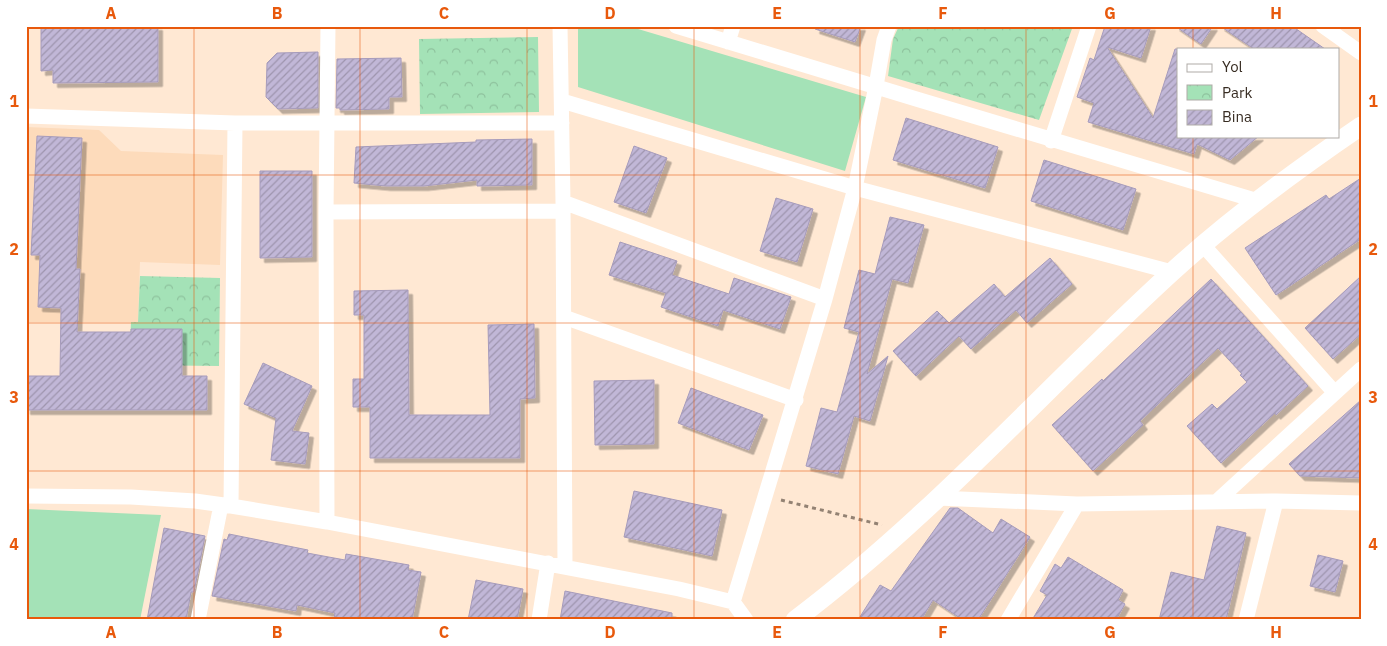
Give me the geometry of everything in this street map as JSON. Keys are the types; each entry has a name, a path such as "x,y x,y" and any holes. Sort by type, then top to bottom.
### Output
{"street":[{"path":"327,522 326,212 328,26"},
{"path":"560,26 565,566"},
{"path":"676,26 1051,141 1258,201"},
{"path":"728,42 733,26"},
{"path":"733,602 796,400 825,299 854,188 884,40 889,26"},
{"path":"1051,141 1089,26"},
{"path":"1323,26 1360,51"},
{"path":"562,101 854,188 1172,272"},
{"path":"26,116 235,123 562,123"},
{"path":"198,620 226,505 235,123"},
{"path":"795,620 843,583 938,498 1172,272 1295,172 1361,126"},
{"path":"326,212 563,206 825,299"},
{"path":"1203,245 1335,393"},
{"path":"564,317 796,400"},
{"path":"1216,502 1361,369"},
{"path":"26,496 131,497 195,501 327,522 679,589 733,602 746,620"},
{"path":"938,498 1077,504 1276,501 1361,503"},
{"path":"1246,620 1276,501"},
{"path":"1008,620 1077,504"},
{"path":"538,620 548,563"}],"path":[{"path":"766,496 902,530"}],"shaded area":[{"path":"26,127 99,130 121,151 223,155 220,265 140,262 138,322 26,322"}],"green space":[{"path":"578,26 628,26 866,97 845,171 578,87"},
{"path":"899,26 1073,26 1039,120 888,76 893,39"},
{"path":"538,37 539,112 420,114 419,39"},
{"path":"140,276 220,278 219,366 129,365 131,322 138,322"},
{"path":"26,509 161,515 140,620 26,620"}],"building":[{"path":"41,26 158,26 158,82 53,83 53,70 41,71"},
{"path":"816,26 861,26 855,42 815,29"},
{"path":"1105,26 1151,26 1141,58 1107,47 1153,118 1175,49 1177,49 1177,138 1257,138 1230,160 1197,144 1194,154 1088,122 1094,103 1077,97 1090,58 1094,60"},
{"path":"1175,26 1213,26 1201,44"},
{"path":"1220,26 1292,26 1324,48 1253,48"},
{"path":"318,52 318,108 278,109 266,97 267,63 277,53"},
{"path":"401,58 402,97 389,97 389,109 340,110 340,108 336,108 337,59"},
{"path":"906,118 998,147 985,188 893,160"},
{"path":"37,136 82,138 76,269 80,269 77,332 131,332 131,329 182,329 182,376 207,376 207,410 26,410 26,376 60,376 61,308 38,307 40,255 31,255"},
{"path":"532,139 532,185 477,186 477,180 424,186 386,186 354,183 356,147 476,142 476,140"},
{"path":"634,146 667,158 646,213 614,202"},
{"path":"1044,160 1136,189 1123,230 1031,201"},
{"path":"260,171 312,171 312,257 260,258"},
{"path":"1361,178 1361,239 1276,295 1245,248 1326,195 1329,199"},
{"path":"776,198 813,209 797,262 760,251"},
{"path":"890,217 924,225 908,283 892,279 867,374 888,356 870,421 854,416 838,474 806,466 821,408 837,412 859,332 844,328 859,270 875,274"},
{"path":"620,242 677,261 672,275 729,294 734,278 791,297 780,329 723,310 718,326 661,307 666,293 609,275"},
{"path":"1050,258 1072,284 1027,323 1016,310 971,349 959,336 916,376 893,351 937,311 949,323 994,284 1005,297"},
{"path":"1361,276 1361,334 1333,359 1305,328"},
{"path":"1211,279 1308,386 1276,415 1275,413 1221,463 1187,426 1212,404 1217,409 1247,382 1218,348 1140,421 1143,425 1093,471 1052,425 1102,379 1103,381"},
{"path":"408,290 409,415 490,415 488,325 534,324 535,398 520,399 520,458 370,458 370,407 353,407 353,379 364,379 364,315 354,315 354,291"},
{"path":"263,363 312,386 292,431 309,433 305,464 271,460 276,418 244,404"},
{"path":"654,380 654,444 595,445 594,381"},
{"path":"691,388 763,415 749,450 678,423"},
{"path":"1361,400 1361,478 1300,476 1289,464"},
{"path":"634,491 722,510 712,556 624,537"},
{"path":"950,508 958,508 993,533 1001,519 1030,537 978,620 963,620 933,600 921,620 858,620 880,585 891,591"},
{"path":"1217,526 1246,533 1226,620 1159,620 1171,572 1204,580"},
{"path":"164,528 205,536 194,592 191,592 186,620 147,620"},
{"path":"229,534 308,550 307,553 345,560 346,554 409,565 408,570 421,572 412,620 343,620 334,618 335,613 297,605 296,611 212,596 224,539 227,540"},
{"path":"1318,555 1343,561 1335,592 1310,586"},
{"path":"1068,557 1123,590 1118,600 1125,604 1116,620 1032,620 1047,595 1040,591 1055,564 1061,568"},
{"path":"476,580 523,589 517,620 468,620"},
{"path":"565,591 672,613 672,620 560,620"}]}
